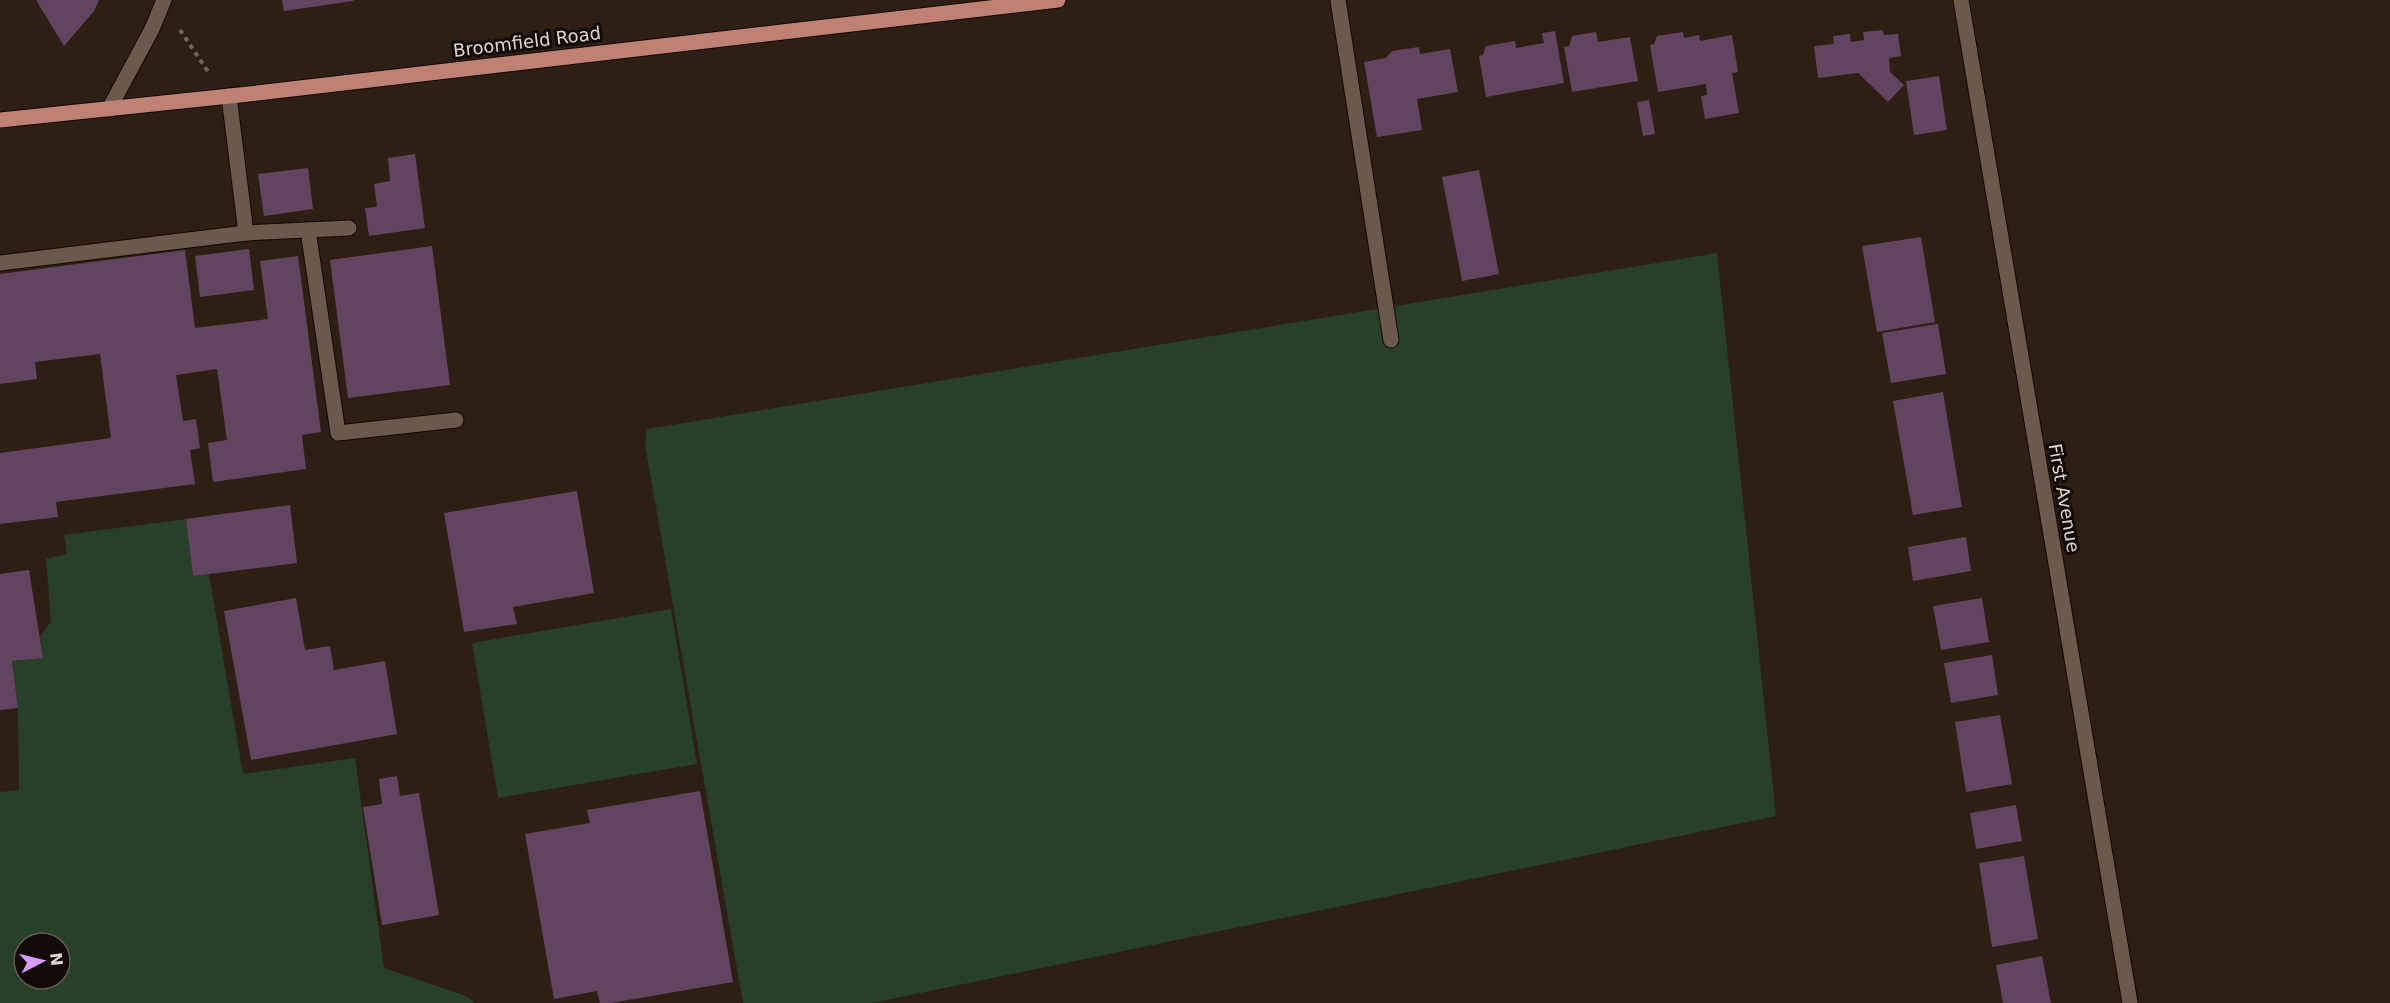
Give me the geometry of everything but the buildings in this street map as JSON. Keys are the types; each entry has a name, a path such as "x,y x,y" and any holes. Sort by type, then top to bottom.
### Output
{"main road":[{"name":"Broomfield Road","path":"0,120 249,94 1058,0"}],"street":[{"path":"109,109 152,29 164,0"},
{"path":"1338,0 1391,340"},
{"name":"First Avenue","path":"1961,0 2130,1003"},
{"path":"229,96 246,233"},
{"path":"0,263 246,233 349,228"},
{"path":"308,230 338,434 456,420"}],"path":[{"path":"179,26 182,35 214,80 249,94"}],"green space":[{"path":"1717,253 1776,816 872,1003 743,1003 645,445 647,429"},
{"path":"186,519 193,576 209,574 243,774 355,758 384,968 466,996 475,1003 0,1003 0,792 19,790 18,708 12,661 43,658 40,637 51,621 46,559 67,554 64,535"},
{"path":"671,609 697,764 498,798 472,643"}]}
